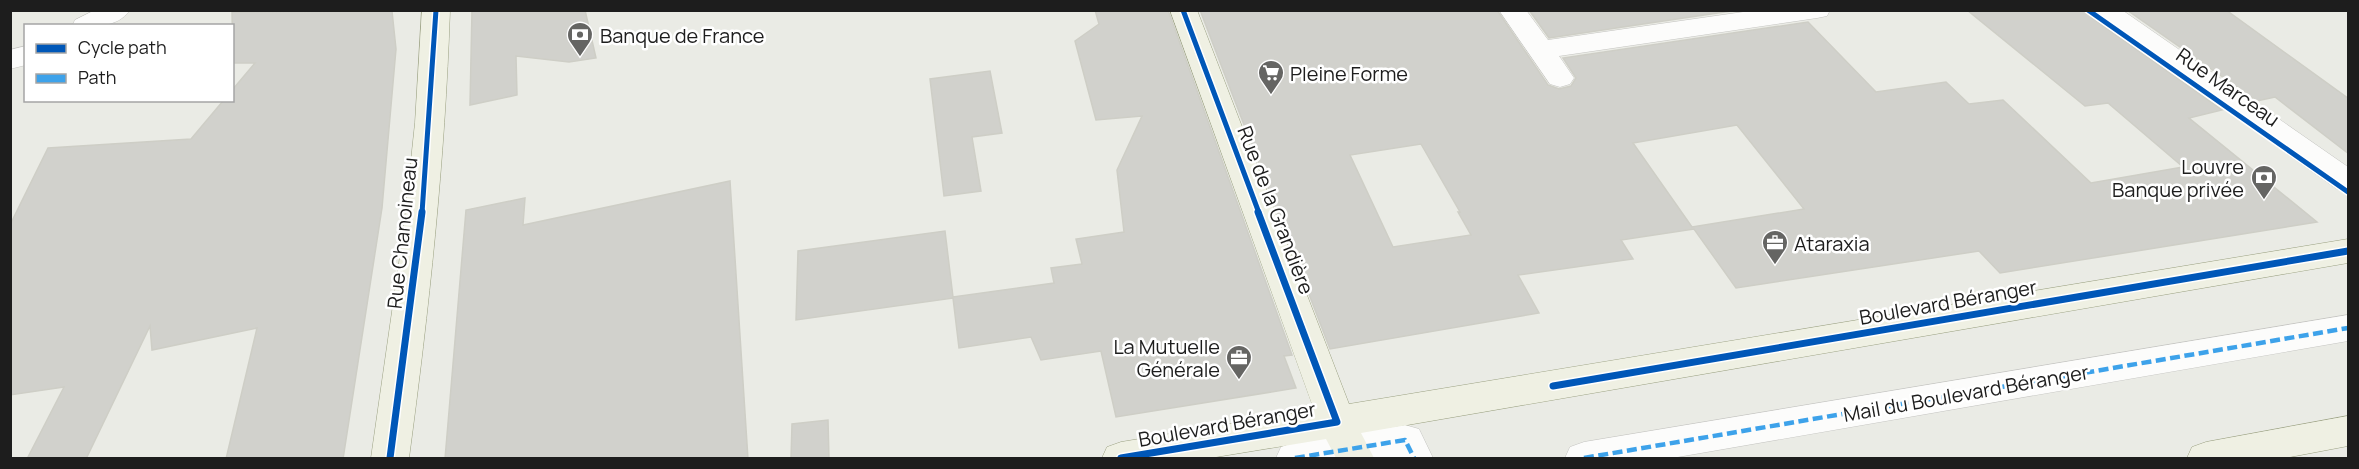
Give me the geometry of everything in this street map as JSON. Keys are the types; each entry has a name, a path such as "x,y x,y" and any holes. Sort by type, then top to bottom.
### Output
{"main road":[{"name":"Rue Chanoineau","path":"390,459 420,236 433,102 436,10"},
{"name":"Rue de la Grandière","path":"1183,10 1348,443"},
{"name":"Boulevard Béranger","path":"1121,459 1348,443 2349,251"},
{"path":"2206,459 2349,431"}],"street":[{"path":"89,24 117,10"},
{"path":"1512,10 1560,78"},
{"path":"1540,50 1817,10"},
{"name":"Rue Marceau","path":"2103,10 2349,182"},
{"path":"1682,30 1703,54"},
{"path":"10,61 24,55"},
{"name":"Mail du Boulevard Béranger","path":"1584,459 2349,328"},
{"path":"1295,459 1348,443 1405,440 1414,459"}],"building":[{"name":"Banque de France","path":"472,10 585,10 596,58 569,62 516,56 517,95 470,105"},
{"path":"1095,10 1168,10 1292,355 1284,356 1296,388 1116,417 1101,351 1041,360 1031,337 959,348 953,298 796,320 798,251 945,231 953,297 1054,283 1051,268 1082,264 1076,239 1124,232 1117,170 1142,116 1096,120 1075,41 1099,24"},
{"path":"1200,10 1497,10 1548,85 1559,89 1571,86 1576,78 1563,58 1808,22 1876,92 1946,82 1969,104 2003,100 2091,183 2183,167 2108,103 2085,106 1967,10 2088,10 2092,18 2222,110 2189,118 2317,222 2000,273 1979,251 1736,288 1694,229 1621,240 1633,259 1518,275 1539,313 1330,349","holes":["1737,125 1804,209 1692,227 1633,143","1421,144 1471,235 1393,247 1350,155"]},
{"path":"1529,10 1738,10 1549,38"},
{"path":"2127,10 2226,10 2349,99 2349,154 2275,97 2257,101"},
{"path":"392,11 396,49 382,208 343,459 226,459 257,328 152,350 150,326 86,459 27,459 64,387 10,395 10,225 48,148 191,139 222,102 234,102 234,88 255,63 234,63 232,12"},
{"path":"990,71 1002,133 972,137 981,191 944,196 930,79"},
{"path":"730,181 748,459 445,459 466,210 525,198 523,225"},
{"path":"828,420 829,459 791,459 792,424"}],"marked path":[{"path":"1584,458 2348,328"},
{"path":"1295,458 1405,440 1414,458"}],"cycle path":[{"path":"390,458 406,347 425,179 436,10"},
{"path":"1121,458 1337,422 1183,10"},
{"path":"2088,10 2348,192"},
{"path":"1553,386 2348,251"}],"place":[{"name":"Banque de France","path":"580,58"},
{"name":"Pleine Forme","path":"1271,96"},
{"name":"Louvre Banque privée","path":"2264,201"},
{"name":"Ataraxia","path":"1775,266"},
{"name":"La Mutuelle Générale","path":"1239,381"}]}
